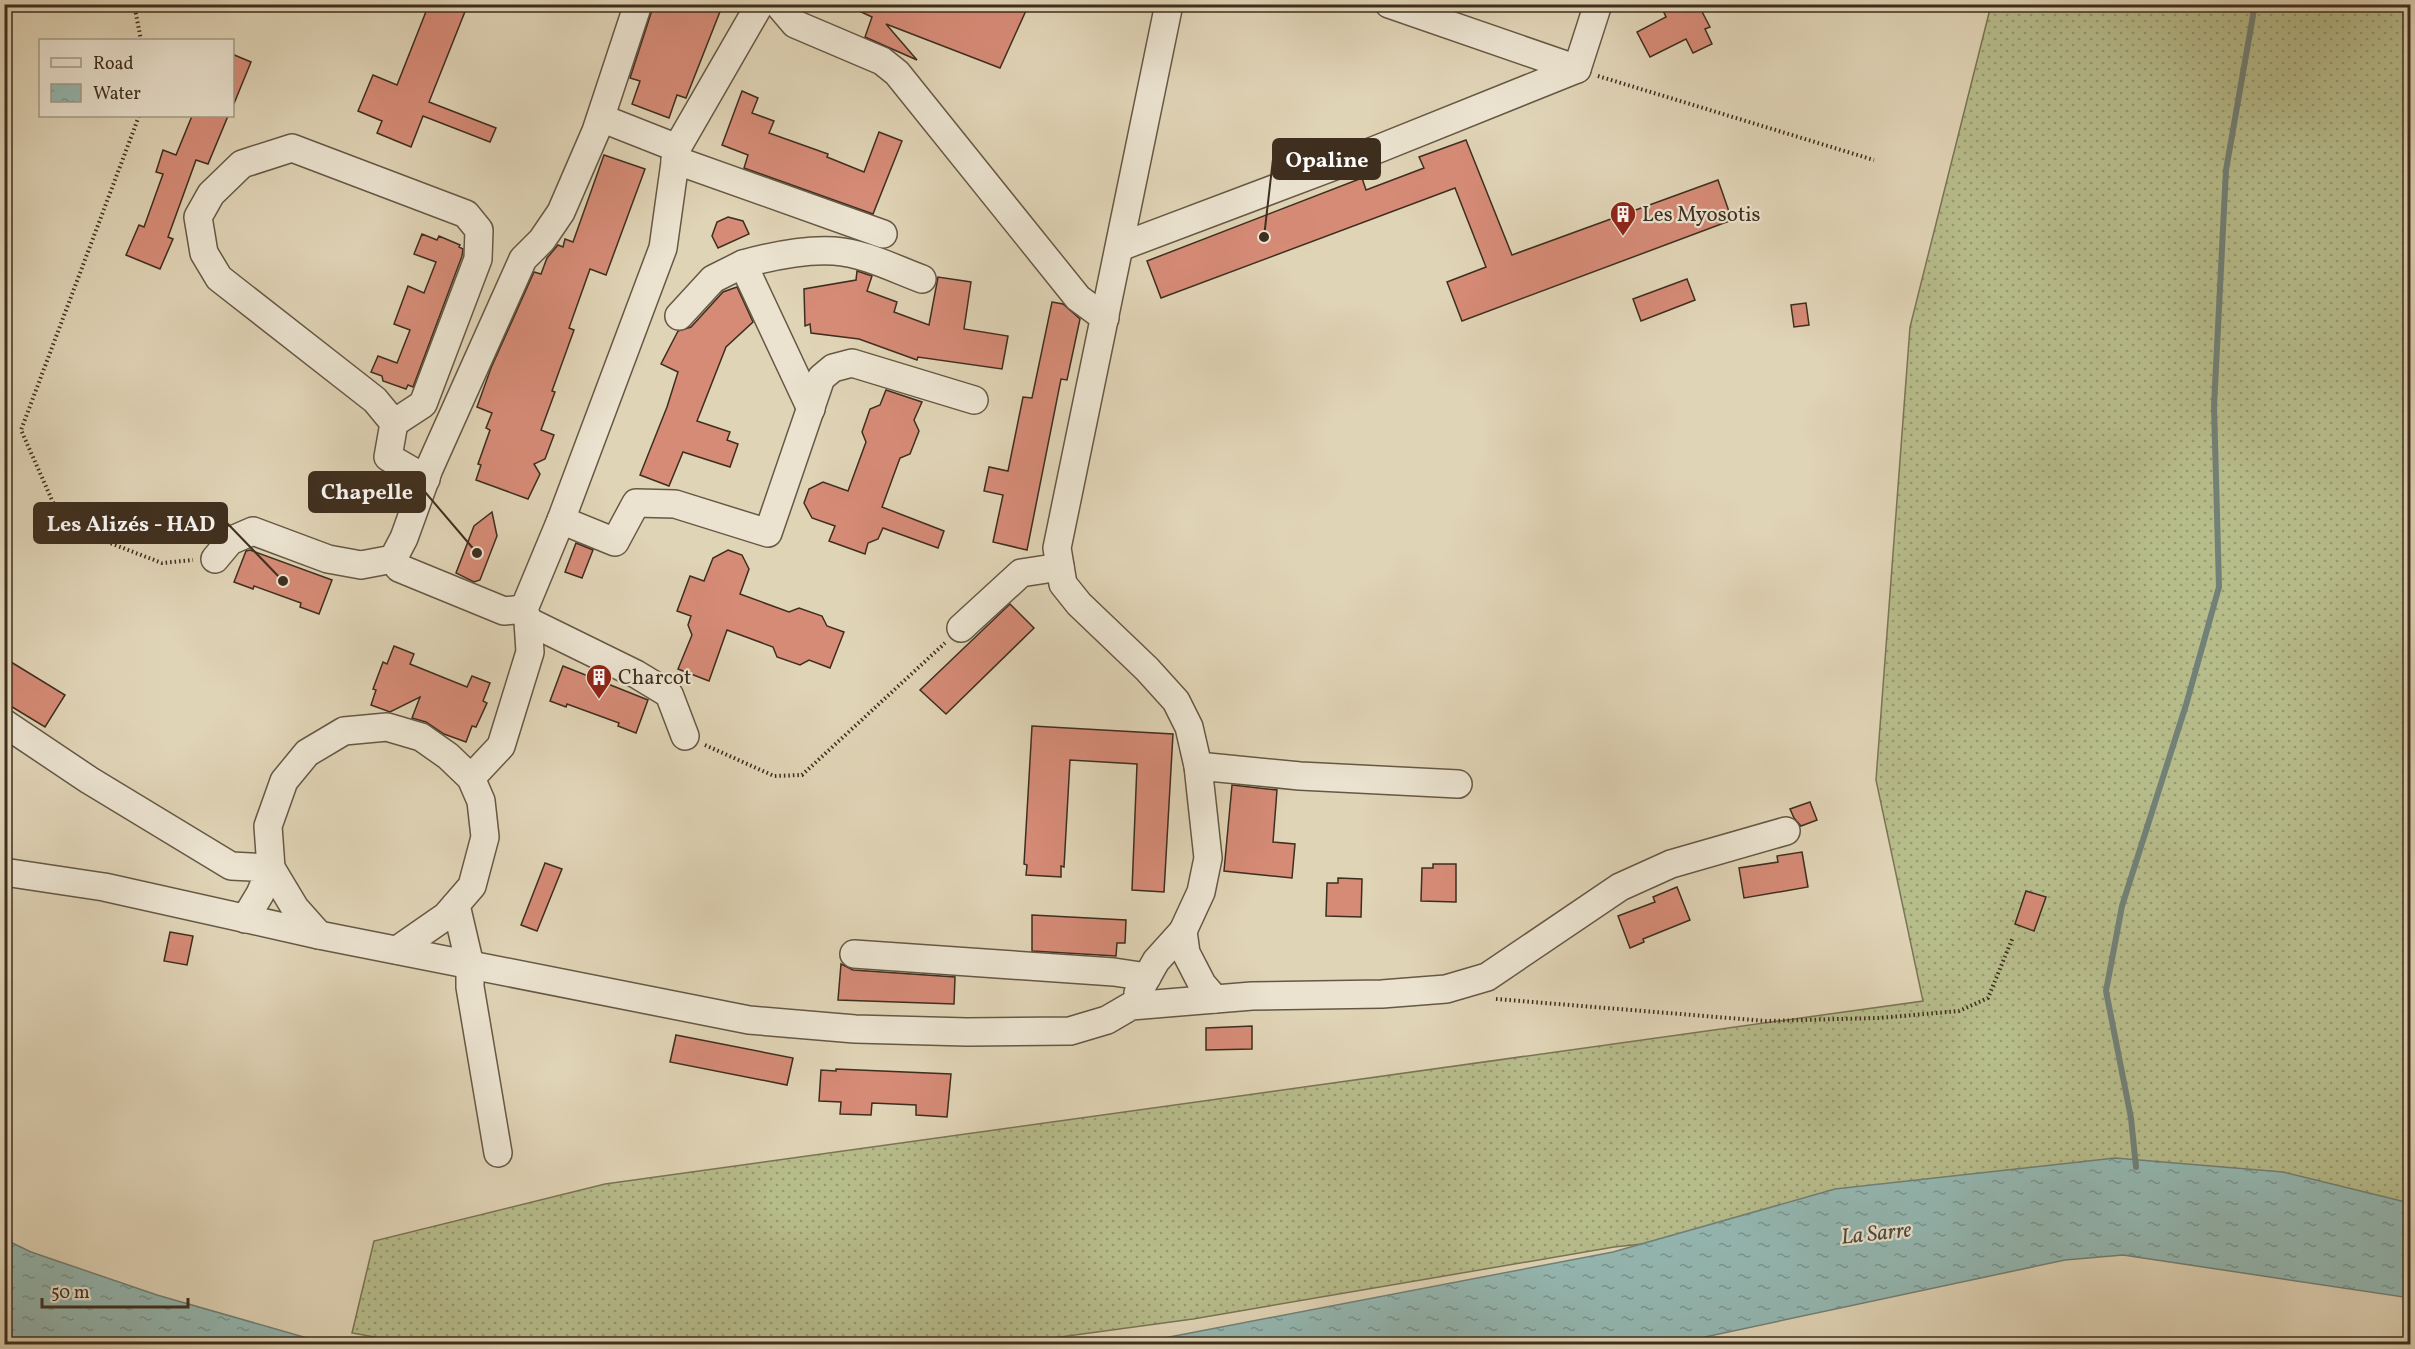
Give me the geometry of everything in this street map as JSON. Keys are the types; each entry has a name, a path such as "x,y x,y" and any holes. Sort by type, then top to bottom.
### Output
{"lane":[{"path":"393,559 523,259 542,240 561,213 601,118 638,4"},
{"path":"471,778 501,746 530,652 526,615 663,248 676,154 760,4"},
{"path":"778,4 795,24 882,61 897,73 1078,298 1105,318"},
{"path":"1131,1006 1156,961 1183,931 1201,892 1208,858 1198,766 1189,727 1176,701 1147,669 1079,604 1063,584 1057,548 1169,4"},
{"path":"1389,4 1577,69"},
{"path":"1577,69 1598,4"},
{"path":"1120,247 1353,159 1577,69"},
{"path":"601,118 676,154 883,234"},
{"path":"394,423 375,400 219,278 204,253 198,218 211,194 242,164 292,148 466,214 479,230 478,259 423,404 394,423 388,457 426,479"},
{"path":"680,316 712,279 743,264 778,255 835,251 869,259 922,279"},
{"path":"743,264 811,409"},
{"path":"561,520 615,542 636,503 675,504 768,533 821,378 833,368 852,363 974,400"},
{"path":"215,559 230,542 253,531 328,559 361,565 393,559"},
{"path":"393,559 399,568 504,611 526,615 669,694 685,736"},
{"path":"962,628 1021,573 1060,567"},
{"path":"4,723 89,780 231,866 271,868"},
{"path":"319,934 295,908 271,868 268,826 284,781 307,753 345,731 387,727 421,737 448,756 471,778 481,801 485,837 472,886 446,916 398,950"},
{"path":"1198,766 1300,777 1458,784"},
{"path":"4,872 104,887 245,919 749,1020 855,1029 967,1032 1070,1031 1107,1020 1131,1006 1252,996 1382,994 1446,989 1472,982 1487,977 1620,887 1671,864 1786,831"},
{"path":"245,919 260,894 271,868"},
{"path":"456,905 470,964 470,987 498,1153"},
{"path":"1183,931 1186,953 1202,984 1215,999"},
{"path":"854,954 1114,972 1147,977"}],"path":[{"path":"134,4 141,39"},
{"path":"1577,69 1729,118 1805,138 1874,160"},
{"path":"139,117 21,430 63,525 162,563 215,559"},
{"path":"685,736 774,776 802,775 962,628"},
{"path":"1472,982 1489,998 1546,1003 1766,1021 1890,1017 1959,1011 1988,998 2013,937"}],"green space":[{"path":"1991,5 2410,5 2410,1213 2266,1178 1614,1247 1193,1319 1009,1344 413,1344 352,1333 374,1241 605,1184 1923,1001 1876,780 1910,327"}],"water":[{"name":"La Sarre","path":"2115,1158 2283,1172 2410,1203 2410,1298 2123,1255 2065,1260 1672,1344 1133,1344 1613,1252 1835,1189"},
{"path":"4,1239 31,1252 157,1295 328,1344 5,1344"}],"building":[{"path":"429,4 468,4 429,102 496,128 490,142 423,116 411,147 377,133 382,121 358,111 373,75 397,85"},
{"path":"654,4 723,4 686,98 677,95 669,118 632,104 640,81 630,78"},
{"path":"844,4 1029,4 1000,68 886,24 917,60 865,37 872,17"},
{"path":"1660,4 1698,4 1710,27 1705,29 1712,44 1693,53 1686,39 1650,57 1637,32 1666,17"},
{"path":"234,55 251,62 234,104"},
{"path":"742,91 758,98 752,113 774,121 769,133 828,154 827,157 864,172 879,132 902,141 873,214 744,168 748,155 722,145"},
{"path":"192,117 228,117 208,164 196,160 168,237 173,239 160,269 126,255 139,225 144,227 163,174 156,172 163,150 176,155"},
{"path":"1466,140 1512,255 1718,180 1732,220 1462,321 1447,282 1486,267 1455,188 1161,298 1147,261 1362,178 1366,190 1424,168 1419,157"},
{"path":"604,155 645,169 606,275 590,269 569,328 574,330 541,430 554,435 545,459 534,464 540,474 528,499 476,480 481,465 478,464 490,430 486,428 492,413 477,407 491,368 534,272 541,274 547,258 558,245 563,247 565,239 573,242"},
{"path":"728,217 743,221 749,234 718,248 712,236 717,222"},
{"path":"422,234 437,240 439,236 460,245 459,247 463,249 413,387 408,385 406,389 383,381 382,376 371,372 378,356 397,363 410,330 394,324 408,286 424,293 436,262 414,254"},
{"path":"857,271 872,276 867,291 897,302 894,312 929,325 938,277 971,282 964,329 1008,336 1002,369 918,357 917,360 859,339 811,333 810,324 805,326 804,289 856,280"},
{"path":"1687,279 1695,300 1641,321 1633,299"},
{"path":"737,287 753,322 726,347 697,421 730,432 727,440 738,444 730,467 683,452 669,486 640,475 678,372 661,364 678,331 691,327 723,292"},
{"path":"1052,302 1063,304 1080,319 1067,380 1061,379 1027,550 993,542 1003,495 984,491 989,467 1008,471 1023,397 1032,398"},
{"path":"1806,303 1809,325 1794,327 1791,305"},
{"path":"886,390 922,402 914,420 919,431 910,454 900,458 882,507 944,531 938,548 883,528 878,539 868,543 865,554 829,541 835,526 812,518 804,503 809,489 823,482 848,491 866,442 862,432 870,409 880,405"},
{"path":"492,512 497,536 480,580 474,582 456,573 474,526"},
{"path":"576,543 593,550 582,578 565,572"},
{"path":"250,550 332,580 319,614 300,607 301,603 254,586 253,589 234,582 246,551"},
{"path":"728,550 742,555 749,569 740,594 789,612 799,608 822,616 827,626 844,632 830,668 809,660 800,665 777,657 773,647 727,630 709,681 678,669 692,635 688,625 691,616 677,611 690,576 704,581 713,558"},
{"path":"1010,604 1034,628 946,714 920,690"},
{"path":"394,646 414,654 410,664 467,687 472,676 490,683 483,701 487,703 476,727 472,726 466,742 444,734 426,722 412,718 420,697 390,712 371,705 376,690 373,689 383,662 387,664"},
{"path":"11,662 65,695 45,727 4,702 4,673"},
{"name":"Charcot","path":"563,666 648,700 636,733 618,726 619,723 567,704 566,707 550,701"},
{"path":"1032,726 1173,734 1164,892 1132,890 1137,764 1070,760 1064,867 1061,866 1061,877 1026,875 1027,865 1024,864"},
{"path":"1232,785 1277,790 1273,842 1295,844 1292,878 1224,871"},
{"path":"1810,802 1817,820 1801,826 1790,809"},
{"path":"1802,852 1808,887 1744,898 1739,868 1778,862 1777,856"},
{"path":"545,863 562,869 537,931 521,925"},
{"path":"1433,864 1456,864 1456,902 1421,901 1422,868 1433,868"},
{"path":"1338,878 1362,879 1361,917 1326,916 1327,883 1338,883"},
{"path":"1677,887 1690,920 1643,939 1644,942 1630,948 1618,916 1655,902 1653,897"},
{"path":"2026,891 2046,897 2034,931 2015,924"},
{"path":"1032,915 1126,920 1125,943 1117,943 1116,956 1032,951"},
{"path":"170,932 193,936 187,965 164,961"},
{"path":"841,964 853,970 955,977 954,1004 838,1000"},
{"path":"1252,1026 1252,1049 1206,1050 1206,1028"},
{"path":"676,1035 793,1058 787,1085 670,1062"},
{"path":"836,1069 951,1074 947,1117 916,1115 916,1105 872,1103 871,1115 840,1114 841,1102 819,1101 821,1070 836,1071"}],"waterway":[{"path":"2136,1167 2131,1118 2106,991 2122,906 2186,705 2219,587 2214,406 2226,170 2255,4"}],"place":[{"name":"Opaline","path":"1264,237"},
{"name":"Les Myosotis","path":"1623,237"},
{"name":"Chapelle","path":"477,553"},
{"name":"Les Alizés - HAD","path":"283,581"},
{"name":"Charcot","path":"599,700"}]}
